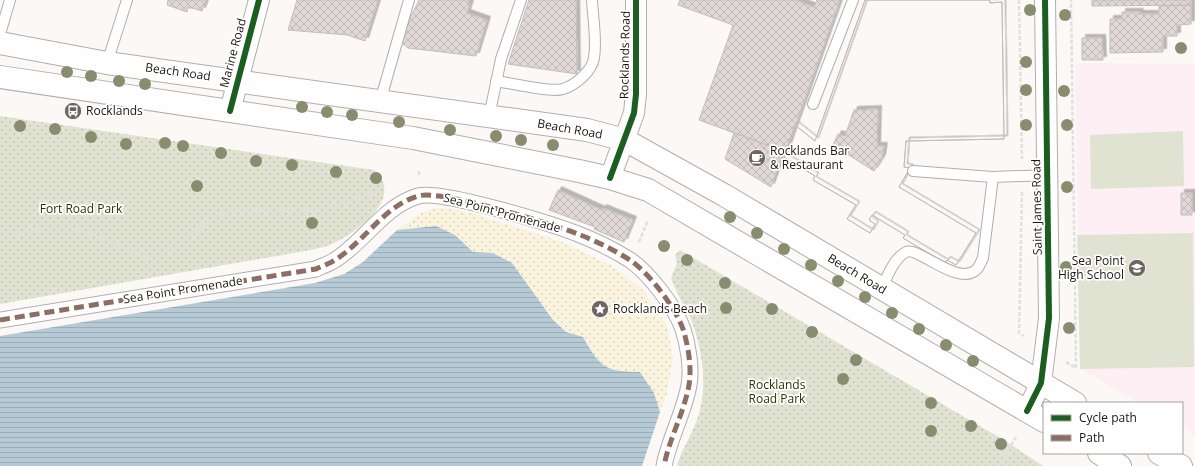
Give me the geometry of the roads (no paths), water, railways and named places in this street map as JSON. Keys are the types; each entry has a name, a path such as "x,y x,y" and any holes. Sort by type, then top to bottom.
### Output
{"main road":[{"name":"Beach Road","path":"0,43 107,63 587,130 625,140 724,195 1073,402"},
{"path":"0,77 413,138 610,178 648,190 1036,416"},
{"path":"1100,454 1120,466"},
{"path":"1161,454 1181,466"}],"street":[{"name":"Marine Road","path":"230,111 259,0"},
{"name":"Rocklands Road","path":"610,178 634,113 636,94 636,0"},
{"name":"Saint James Road","path":"1036,416 1049,318 1045,0"},
{"name":"Sea Point Promenade","path":"0,320 316,268 334,261 383,218 407,200 419,195 444,196 521,216 578,234 617,252 631,260 669,303 682,328 688,353 689,385 664,466"}],"lane":[{"path":"0,34 10,0"},
{"path":"107,63 127,0"},
{"path":"380,102 409,0"},
{"path":"489,117 501,59 521,0"},
{"path":"496,81 562,89 582,77 594,60 595,49 592,0"},
{"path":"813,104 853,0"},
{"path":"913,171 994,177 1048,175"},
{"path":"882,288 898,260 904,253 909,251 915,252 939,267 962,274 972,273 977,269 982,258 994,177"}],"water":[{"path":"436,226 455,235 473,252 493,253 512,263 553,320 566,332 583,337 594,355 605,366 619,371 640,372 654,393 660,412 642,466 0,466 0,336 315,283 344,274 363,262 397,230"}],"place":[{"name":"Rocklands","path":"73,111"},
{"name":"Rocklands Bar & Restaurant","path":"757,158"},
{"name":"Sea Point High School","path":"1137,268"},
{"name":"Rocklands Beach","path":"600,309"}],"park label":[{"name":"Fort Road Park","path":"81,209"},
{"name":"Rocklands Road Park","path":"777,392"}]}
